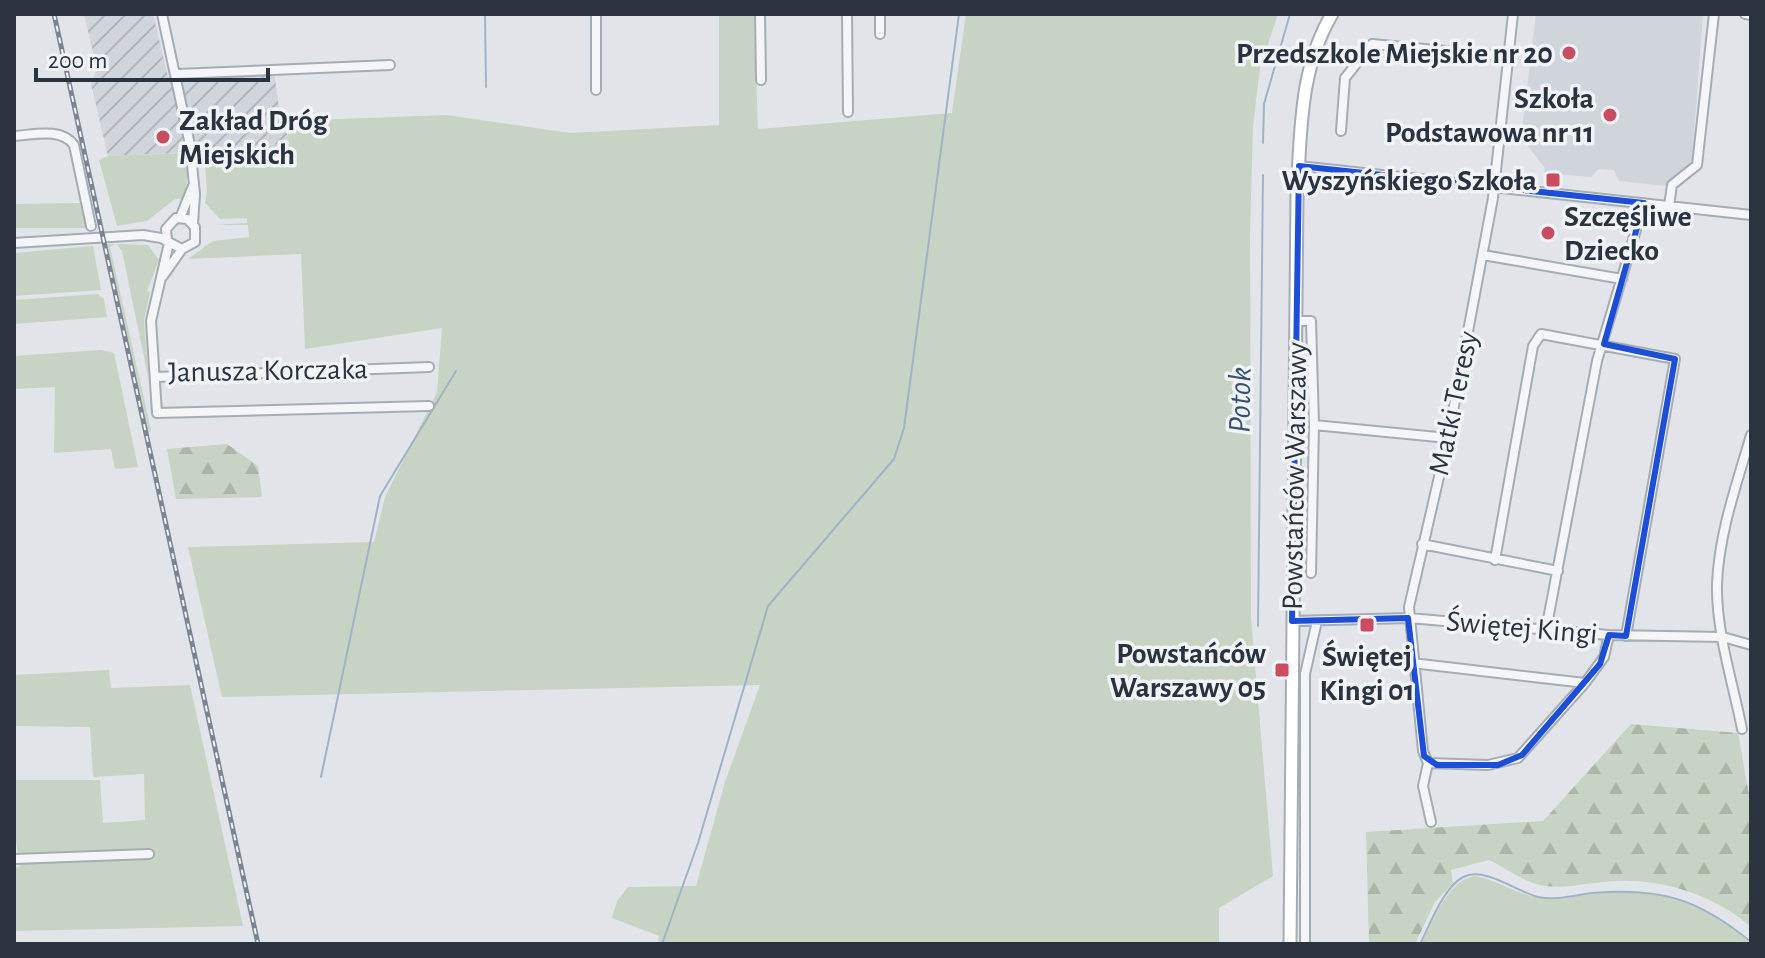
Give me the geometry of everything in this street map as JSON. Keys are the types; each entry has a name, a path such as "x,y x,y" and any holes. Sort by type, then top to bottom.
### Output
{"street":[{"path":"14,243 143,235 168,241 182,249 195,242 194,182 177,74 162,14"},
{"path":"596,14 596,90"},
{"path":"760,14 761,80"},
{"path":"847,14 848,112"},
{"path":"880,14 880,34"},
{"name":"Powstańców Warszawy","path":"1290,944 1299,166 1302,108 1309,70 1332,14"},
{"name":"Matki Teresy","path":"1431,822 1422,779 1428,763 1423,751 1409,618 1422,544 1448,438 1495,188 1513,14"},
{"path":"1669,206 1672,185 1697,165 1714,14"},
{"path":"1341,131 1345,78 1372,44 1509,57"},
{"path":"177,74 390,65"},
{"path":"14,136 59,134 68,137 74,145 91,226"},
{"path":"1299,166 1751,215"},
{"path":"143,235 180,218 194,182"},
{"path":"1546,630 1597,361 1604,346 1644,203"},
{"path":"180,218 193,224"},
{"path":"167,225 168,241"},
{"name":"Janusza Korczaka","path":"168,241 163,277 151,321 156,377 429,367"},
{"name":"Janusza Korczaka","path":"163,277 182,249"},
{"path":"1483,255 1622,279"},
{"path":"1295,321 1311,321 1314,425 1311,573"},
{"path":"1495,560 1533,346 1541,334 1675,359 1626,636"},
{"path":"156,377 157,413 172,415 429,406"},
{"path":"1314,425 1448,438"},
{"path":"1742,729 1723,637 1717,585 1729,510 1751,435"},
{"path":"1422,544 1558,571"},
{"name":"Świętej Kingi","path":"1292,621 1409,618 1609,635 1723,637 1751,645"},
{"path":"1305,944 1305,674 1317,621"},
{"path":"1428,763 1498,765 1518,758 1585,683 1604,657 1609,635"},
{"path":"1412,663 1585,683"},
{"path":"14,859 149,854"}],"highlighted area":[{"path":"1299,166 1644,203 1604,344 1675,359 1626,636 1609,635 1600,664 1522,755 1498,765 1437,765 1424,756 1408,618 1292,621"}],"shaded area":[{"path":"84,14 153,14 168,77 274,72 281,121 290,141 285,144 204,148 201,152 108,156 91,84 97,69"},
{"name":"Szkoła Podstawowa nr 11","path":"1536,14 1703,14 1692,161 1666,186 1619,181 1614,170 1598,169 1591,177 1544,173 1545,168 1521,137"}],"green space":[{"path":"719,14 754,14 758,129 952,113 966,14 1278,14 1260,68 1253,126 1250,233 1251,618 1273,876 1219,908 1219,944 658,944 659,936 612,918 617,901 628,887 696,886 725,782 760,685 222,697 188,547 374,542 385,497 437,392 442,328 305,349 301,254 188,259 213,241 249,237 248,225 213,225 247,223 247,218 220,219 205,203 204,148 289,144 287,121 446,115 570,133 719,125"},
{"path":"188,153 186,199 175,199 147,221 117,226 99,160 108,156"},
{"path":"82,203 88,228 14,228 14,204"},
{"path":"107,244 115,244 110,247 151,430 148,433"},
{"path":"117,244 148,245 159,260 147,291 150,292 144,321 149,381 122,251"},
{"path":"93,246 101,290 14,296 14,253"},
{"path":"98,294 104,299 107,317 14,324 14,300"},
{"path":"101,350 114,353 138,467 115,469 111,449 54,453 55,387 14,389 14,356"},
{"path":"227,444 258,466 262,497 176,499 167,449"},
{"path":"109,670 111,688 190,685 243,926 14,931 14,868 20,867 14,828 14,780 100,780 103,823 145,820 144,774 93,777 90,727 14,726 14,675"},
{"path":"1631,724 1738,733 1751,806 1751,927 1721,906 1669,886 1632,881 1543,886 1489,860 1451,870 1453,883 1435,902 1415,944 1369,944 1366,832 1543,821"},
{"path":"1475,876 1546,899 1616,893 1659,895 1715,916 1751,944 1421,944 1449,893 1465,879"}],"waterway":[{"path":"485,14 486,87"},
{"path":"662,944 698,843 768,606 894,459 904,428 959,14"},
{"name":"Potok","path":"1263,143 1264,104 1290,14"},
{"name":"Potok","path":"1258,626 1263,175"},
{"path":"321,777 380,496 456,371"},
{"path":"1420,944 1449,889 1463,877 1472,874 1491,877 1545,898 1639,892 1678,899 1714,915 1751,942"}],"railway":[{"path":"54,14 258,944"}],"place":[{"name":"Przedszkole Miejskie nr 20","path":"1569,53"},
{"name":"Szkoła Podstawowa nr 11","path":"1610,115"},
{"name":"Zakład Dróg Miejskich","path":"163,137"},
{"name":"Wyszyńskiego Szkoła","path":"1553,180"},
{"name":"Szczęśliwe Dziecko","path":"1548,233"},
{"name":"Świętej Kingi 01","path":"1367,625"},
{"name":"Powstańców Warszawy 05","path":"1282,670"}]}
